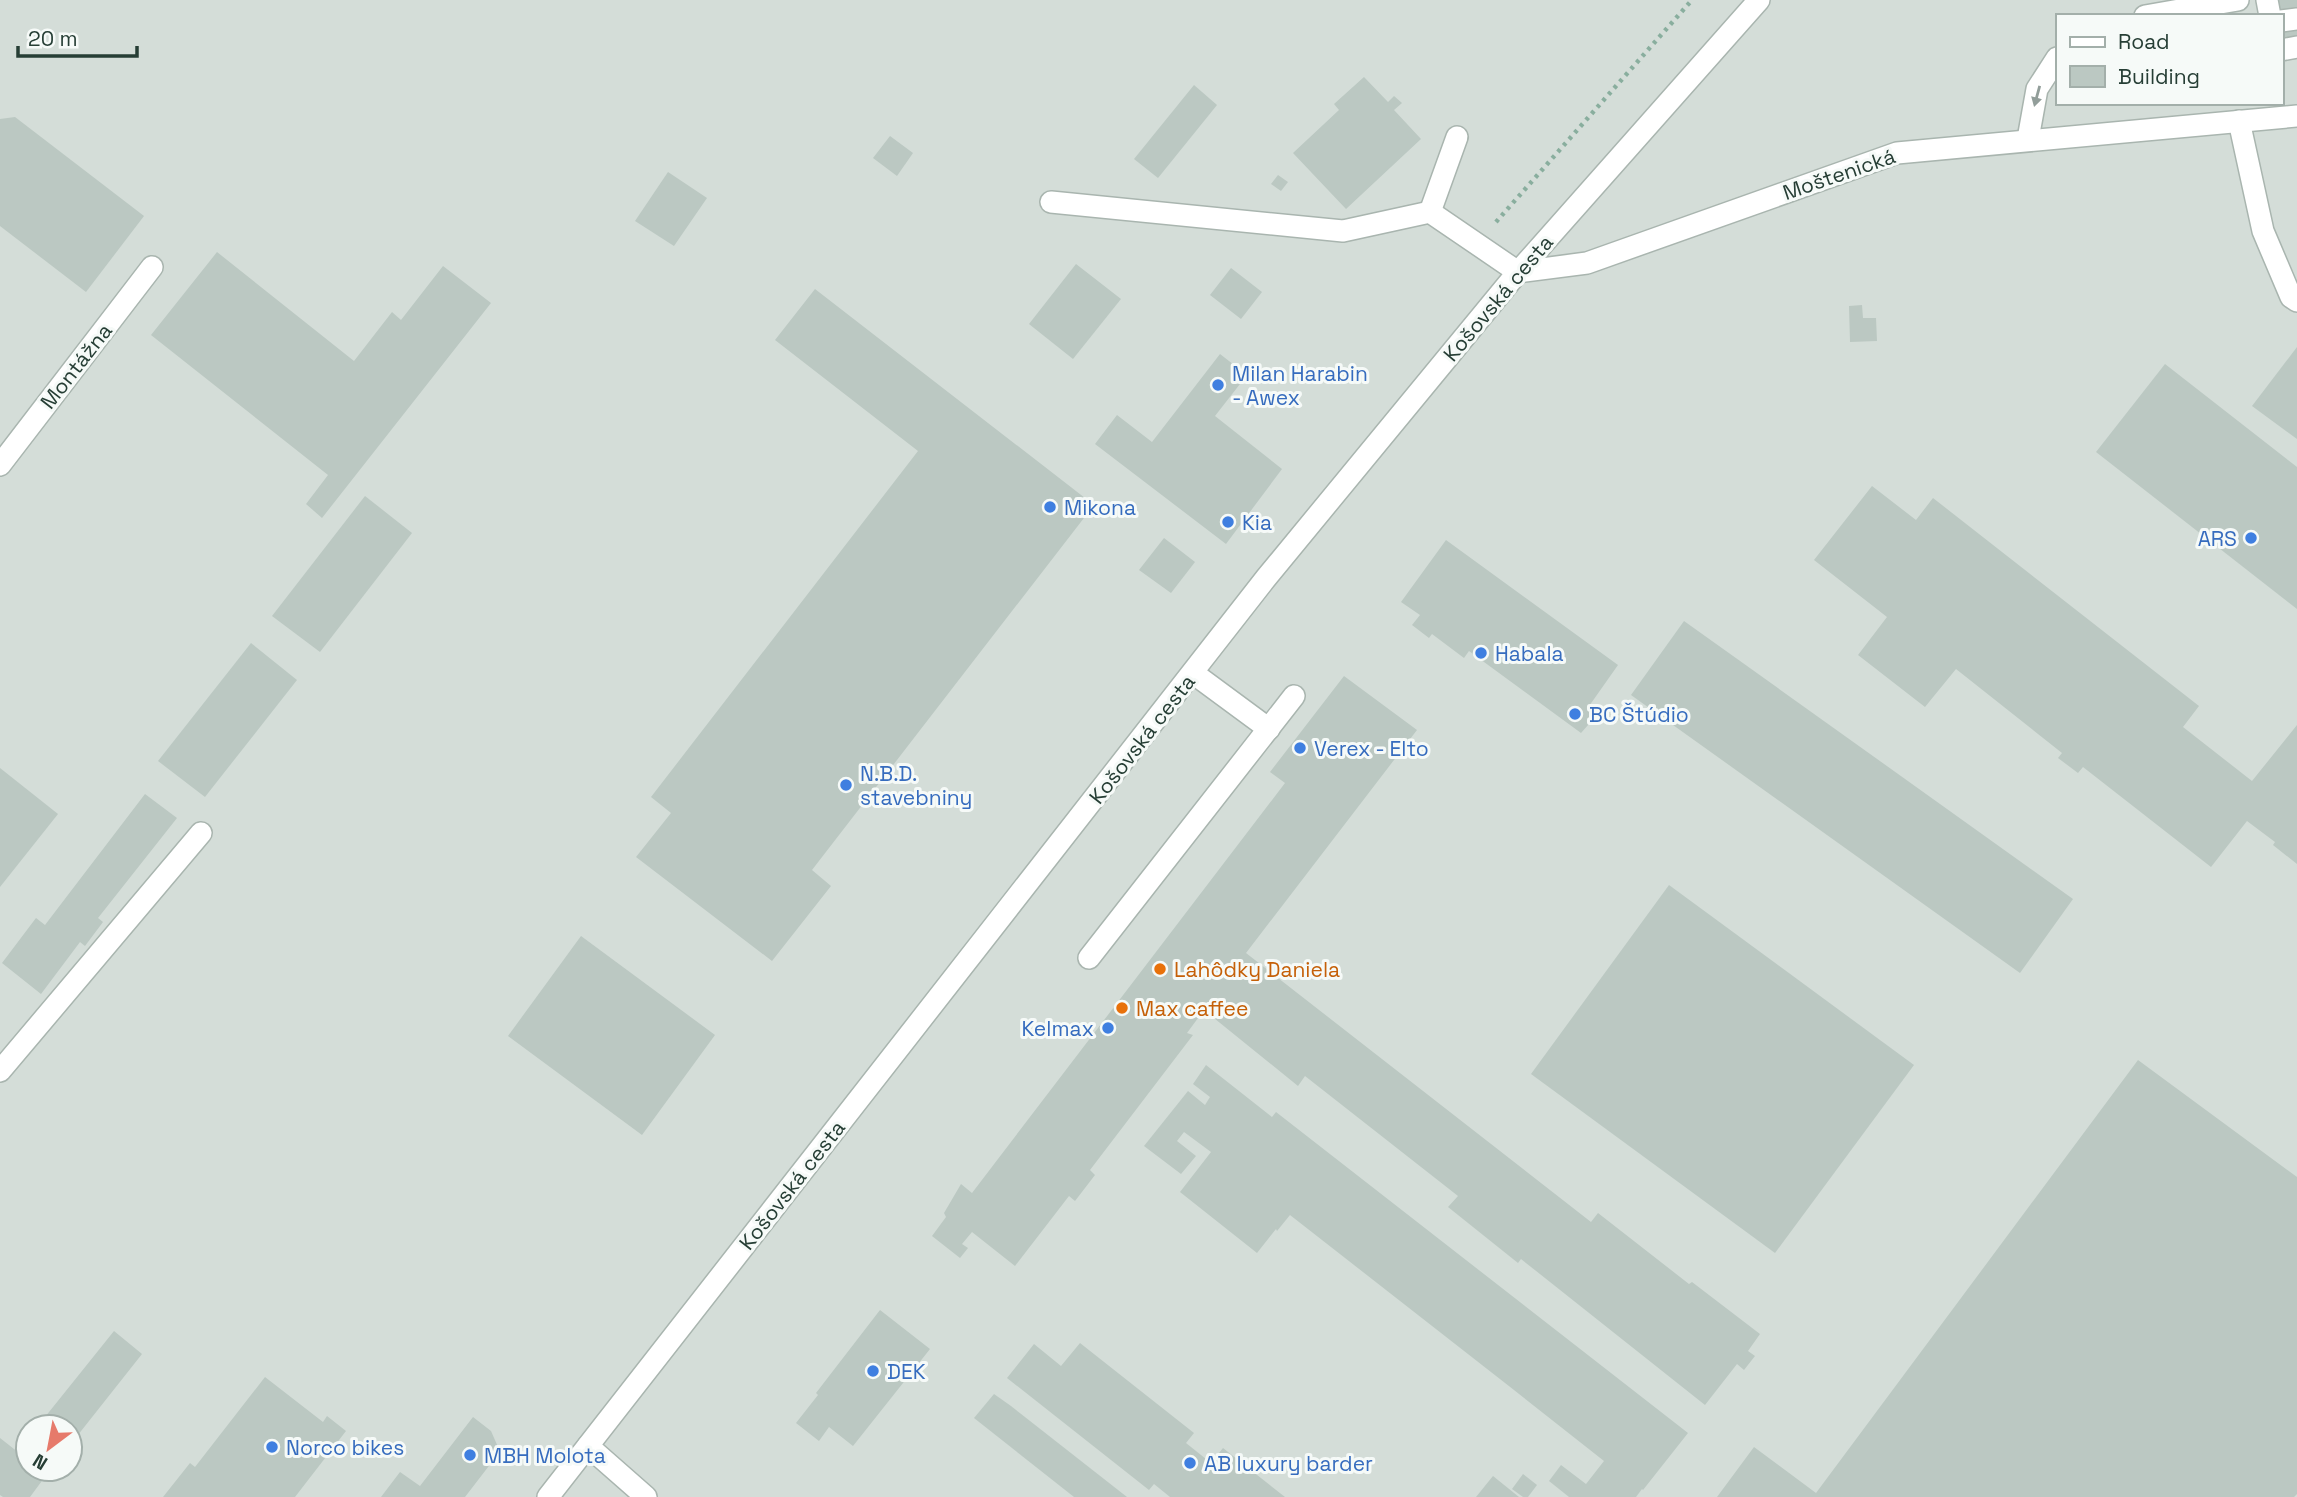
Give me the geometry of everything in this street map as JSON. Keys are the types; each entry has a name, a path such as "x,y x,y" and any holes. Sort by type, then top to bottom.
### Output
{"street":[{"name":"Košovská cesta","path":"548,1497 1266,578 1518,272 1759,0"},
{"path":"2154,14 2214,1 2238,0"},
{"path":"2028,139 2037,89 2056,60"},
{"name":"Moštenická","path":"1518,272 1587,263 1897,153 2297,116"},
{"path":"2239,121 2263,231 2291,297 2297,301"},
{"path":"1430,212 1457,137"},
{"path":"1051,202 1343,231 1430,212 1518,272"},
{"name":"Montážna","path":"0,465 152,267"},
{"path":"1193,673 1269,729"},
{"path":"1089,958 1294,695"},
{"path":"0,1071 201,833"},
{"path":"588,1446 646,1497"}],"path":[{"path":"1477,244 1692,0"}],"shaded area":[{"path":"0,0 2297,0 2297,1497 0,1497"}],"building":[{"path":"2278,0 2297,0 2297,59 2285,61 2283,14 2281,14"},
{"path":"1364,77 1388,102 1394,96 1402,103 1394,110 1421,139 1346,209 1293,153 1339,110 1334,104"},
{"path":"1194,85 1217,105 1158,178 1134,159"},
{"path":"15,117 144,216 86,292 0,226 0,119"},
{"path":"890,136 913,153 897,176 873,158"},
{"path":"668,172 707,198 674,246 635,221"},
{"path":"1278,175 1288,182 1281,191 1271,184"},
{"path":"217,252 354,361 392,312 401,320 443,266 491,303 322,518 306,504 328,475 151,335"},
{"path":"1076,264 1121,299 1073,359 1029,324"},
{"path":"1231,268 1262,292 1241,319 1210,295"},
{"path":"815,289 1094,505 812,870 831,886 772,961 636,857 671,813 651,797 918,451 775,340"},
{"path":"1862,305 1863,318 1876,318 1877,341 1850,342 1849,306"},
{"path":"2297,347 2297,439 2252,406"},
{"path":"1220,354 1247,375 1215,416 1282,469 1226,544 1095,444 1117,415 1152,442"},
{"name":"ARS","path":"2165,364 2297,467 2297,609 2096,452"},
{"path":"1872,486 1916,520 1933,498 2199,706 2183,727 2252,781 2297,725 2297,864 2273,845 2275,842 2247,821 2211,867 2083,767 2078,773 2058,758 2062,753 1956,669 1925,707 1858,655 1887,617 1814,560"},
{"path":"365,496 412,533 320,652 272,616"},
{"path":"1164,538 1195,562 1171,593 1139,570"},
{"path":"1446,540 1618,665 1587,709 1596,716 1581,733 1469,651 1464,658 1432,634 1429,638 1412,625 1420,615 1401,602"},
{"path":"1684,621 2073,899 2020,973 1631,695"},
{"path":"251,643 297,680 205,797 158,761"},
{"path":"1344,676 1417,730 1246,953 1591,1222 1598,1213 1689,1284 1692,1282 1760,1334 1748,1351 1755,1356 1744,1370 1737,1364 1705,1405 1521,1259 1518,1263 1448,1207 1458,1196 1305,1076 1298,1086 1204,1010 1187,1033 1193,1035 1090,1170 1095,1175 1075,1201 1069,1196 1015,1266 972,1232 962,1244 968,1248 960,1258 932,1236 946,1217 944,1213 961,1184 972,1193 1285,783 1270,772"},
{"path":"0,768 58,814 0,887"},
{"path":"145,794 177,818 98,918 103,922 85,946 80,942 41,994 2,963 36,918 45,925"},
{"path":"1669,885 1914,1065 1775,1253 1531,1074"},
{"path":"581,936 715,1035 642,1135 508,1036"},
{"path":"2138,1060 2297,1177 2297,1494 2294,1497 1717,1497 1754,1447 1816,1493"},
{"path":"1206,1065 1272,1117 1276,1112 1688,1433 1643,1490 1636,1497 1569,1497 1549,1481 1561,1465 1586,1484 1604,1461 1514,1390 1290,1215 1257,1253 1180,1192 1211,1152 1184,1132 1177,1141 1196,1156 1181,1174 1144,1146 1188,1091 1205,1105 1210,1097 1193,1084"},
{"name":"DEK","path":"880,1310 930,1349 853,1446 829,1427 819,1441 796,1423"},
{"path":"114,1331 142,1354 84,1427 84,1413 48,1413"},
{"path":"1080,1343 1194,1433 1186,1443 1211,1463 1223,1448 1285,1497 1170,1497 1154,1484 1149,1490 1007,1378 1034,1344 1061,1366"},
{"name":"Norco bikes","path":"265,1377 323,1422 327,1416 346,1431 295,1497 163,1497 190,1463 195,1467"},
{"path":"994,1394 1127,1497 1074,1497 974,1418"},
{"name":"MBH Molota","path":"473,1417 491,1431 498,1447 495,1458 465,1497 381,1497 400,1472 420,1486"},
{"path":"0,1438 14,1449 14,1483 40,1483 30,1497 0,1495"},
{"path":"1523,1474 1537,1485 1528,1497 1523,1497 1512,1489"},
{"path":"1493,1476 1519,1497 1476,1497"}],"place":[{"name":"Milan Harabin - Awex","path":"1218,385"},
{"name":"Mikona","path":"1050,507"},
{"name":"Kia","path":"1228,522"},
{"name":"ARS","path":"2251,538"},
{"name":"Habala","path":"1481,653"},
{"name":"BC Štúdio","path":"1575,714"},
{"name":"Verex - Elto","path":"1300,748"},
{"name":"N.B.D. stavebniny","path":"846,785"},
{"name":"Lahôdky Daniela","path":"1160,969"},
{"name":"Max caffee","path":"1122,1008"},
{"name":"Kelmax","path":"1108,1028"},
{"name":"DEK","path":"873,1371"},
{"name":"Norco bikes","path":"272,1447"},
{"name":"MBH Molota","path":"470,1455"},
{"name":"AB luxury barder","path":"1190,1463"}]}
